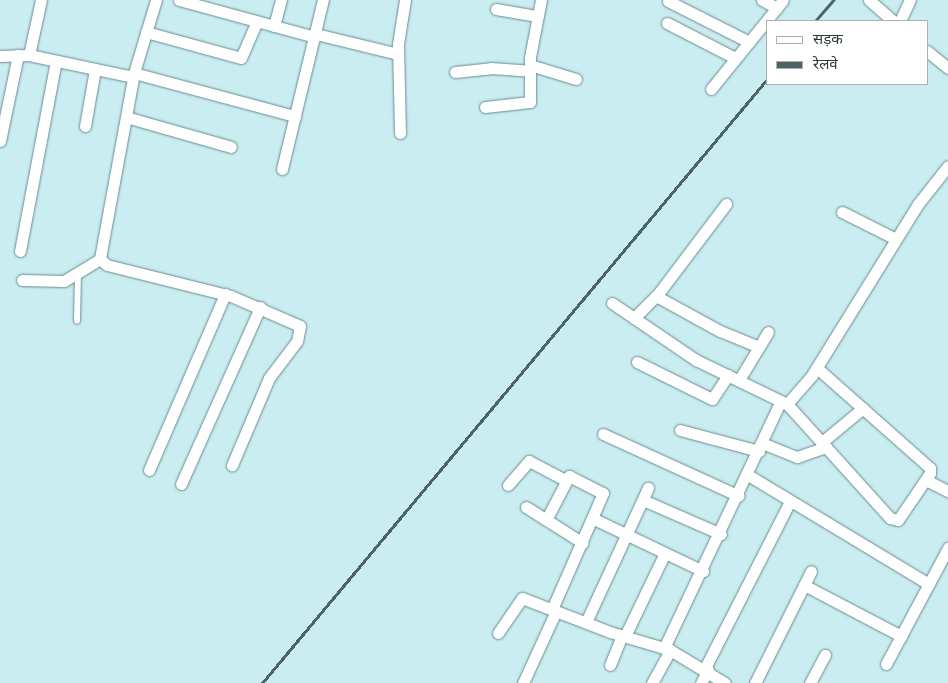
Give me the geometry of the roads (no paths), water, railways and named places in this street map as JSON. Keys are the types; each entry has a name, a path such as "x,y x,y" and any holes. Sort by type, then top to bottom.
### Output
{"street":[{"path":"0,141 41,0"},
{"path":"22,280 64,281 100,259 134,75 156,0"},
{"path":"179,0 274,26 398,54"},
{"path":"274,26 281,0"},
{"path":"282,169 323,0"},
{"path":"400,134 398,54 405,0"},
{"path":"485,108 530,102 530,68 541,0"},
{"path":"762,0 780,4 767,20"},
{"path":"868,0 892,20"},
{"path":"900,20 910,0"},
{"path":"668,1 750,42"},
{"path":"496,8 537,16"},
{"path":"146,32 241,58 256,21"},
{"path":"711,89 766,22"},
{"path":"667,23 736,58"},
{"path":"928,52 947,65"},
{"path":"0,56 24,55 134,75 295,116"},
{"path":"20,251 56,61"},
{"path":"455,72 491,68 530,68 576,79"},
{"path":"85,126 95,69"},
{"path":"126,117 231,147"},
{"path":"652,683 760,447 784,402 816,368 896,240 948,166"},
{"path":"634,318 656,296 726,204"},
{"path":"842,212 896,240"},
{"path":"100,259 107,265 225,294 296,322 301,332 269,378 232,465"},
{"path":"149,470 225,294"},
{"path":"656,296 720,332 759,347"},
{"path":"612,303 686,354 784,402 894,520 902,518 931,471 928,465 816,368"},
{"path":"182,484 260,307"},
{"path":"637,362 712,399 734,378 759,347 768,332"},
{"path":"680,430 797,457 824,444 863,408"},
{"path":"603,434 739,496"},
{"path":"508,485 529,460 565,480"},
{"path":"523,683 603,493 571,476 565,480 546,520"},
{"path":"748,476 929,584"},
{"path":"926,480 948,491"},
{"path":"586,622 648,488"},
{"path":"643,500 721,534"},
{"path":"700,683 790,501"},
{"path":"526,507 583,543"},
{"path":"594,518 703,571"},
{"path":"886,664 948,548"},
{"path":"610,665 665,553"},
{"path":"756,683 812,571"},
{"path":"804,585 901,636"},
{"path":"498,633 520,598 624,636 667,649 706,669 726,683"},
{"path":"810,683 825,655"}],"lane":[{"path":"77,321 78,273"}],"railway":[{"path":"816,20 833,0"},
{"path":"262,683 766,80"}]}
